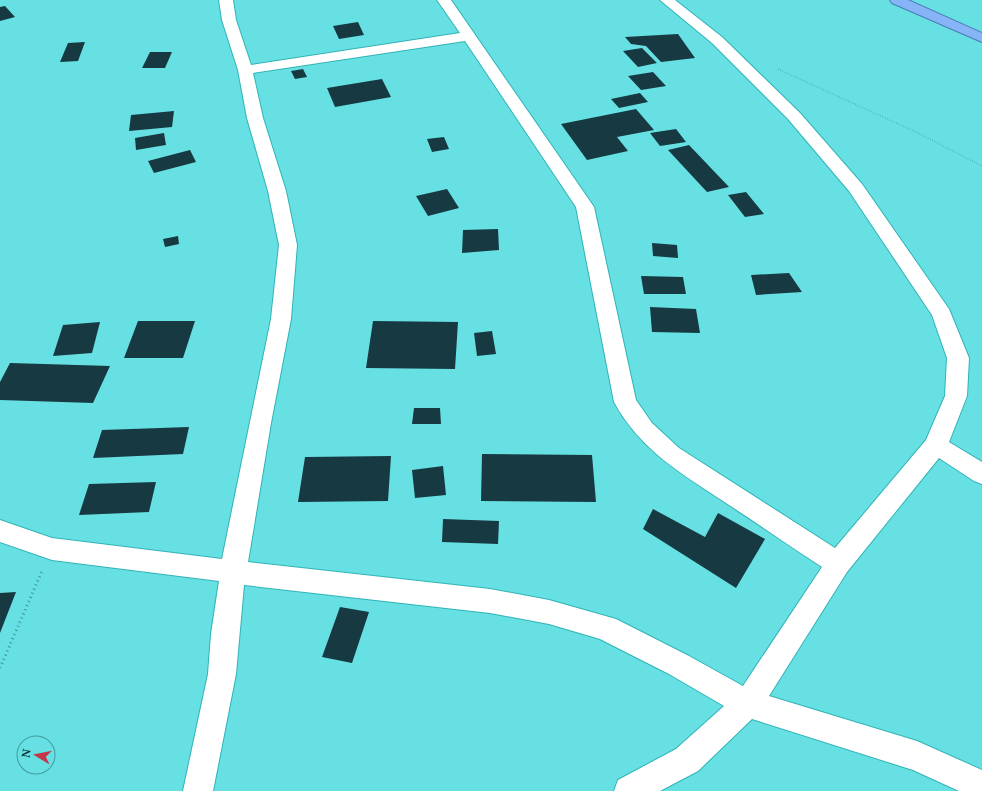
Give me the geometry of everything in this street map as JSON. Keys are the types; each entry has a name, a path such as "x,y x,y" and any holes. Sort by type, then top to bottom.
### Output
{"highway":[{"path":"897,0 982,38"}],"street":[{"path":"198,791 222,674 225,634 233,572 260,423 281,319 288,245 277,191 255,118 245,70 229,20 226,0"},
{"path":"444,0 585,207 625,402 644,429 671,454 838,564"},
{"path":"629,791 687,760 748,704 838,564 936,445 956,396 958,358 942,314 856,188 799,122 716,40 666,0"},
{"path":"245,70 469,36"},
{"path":"936,445 982,474"},
{"path":"0,531 52,549 233,572 490,601 549,612 606,628 679,665 748,704 917,756 982,786"}],"path":[{"path":"778,69 916,132 982,166"},
{"path":"0,668 52,549"}],"building":[{"path":"5,6 15,17 0,21 0,7"},
{"path":"358,22 364,35 339,39 333,26"},
{"path":"678,34 695,58 661,62 646,46 631,44 625,37"},
{"path":"85,42 78,61 60,62 68,43"},
{"path":"642,48 657,63 638,67 623,51"},
{"path":"150,52 172,52 165,68 142,68"},
{"path":"303,69 307,77 295,79 291,71"},
{"path":"653,72 666,86 641,90 628,76"},
{"path":"382,79 391,97 335,107 327,88"},
{"path":"640,93 648,102 619,108 611,99"},
{"path":"636,109 654,130 617,137 628,151 587,160 561,124"},
{"path":"174,111 172,127 129,131 131,115"},
{"path":"676,129 686,142 660,146 650,133"},
{"path":"164,133 166,145 136,150 135,138"},
{"path":"444,137 449,149 432,152 427,139"},
{"path":"689,145 729,187 707,192 668,150"},
{"path":"190,150 196,162 154,173 148,161"},
{"path":"447,189 459,208 428,216 416,196"},
{"path":"746,192 764,214 745,217 728,195"},
{"path":"498,229 499,250 462,253 463,230"},
{"path":"178,236 179,244 165,247 163,239"},
{"path":"652,243 677,245 678,258 653,256"},
{"path":"789,273 802,292 756,295 751,275"},
{"path":"641,276 683,277 686,294 644,294"},
{"path":"650,307 696,309 700,333 652,332"},
{"path":"138,321 195,321 183,358 124,358"},
{"path":"373,321 458,322 455,369 366,368"},
{"path":"100,322 92,353 53,356 63,325"},
{"path":"492,331 496,354 477,356 474,333"},
{"path":"10,363 110,366 93,403 0,400 0,382"},
{"path":"414,408 440,408 441,424 412,424"},
{"path":"189,427 183,454 93,458 102,430"},
{"path":"482,454 592,455 596,502 481,501"},
{"path":"391,456 388,501 298,502 305,457"},
{"path":"443,466 446,495 415,498 412,470"},
{"path":"156,482 149,512 79,515 89,484"},
{"path":"653,509 705,537 718,513 765,539 736,588 643,529"},
{"path":"443,519 499,521 498,544 442,542"},
{"path":"16,592 0,633 0,593"},
{"path":"340,607 369,612 352,663 322,657"}]}
